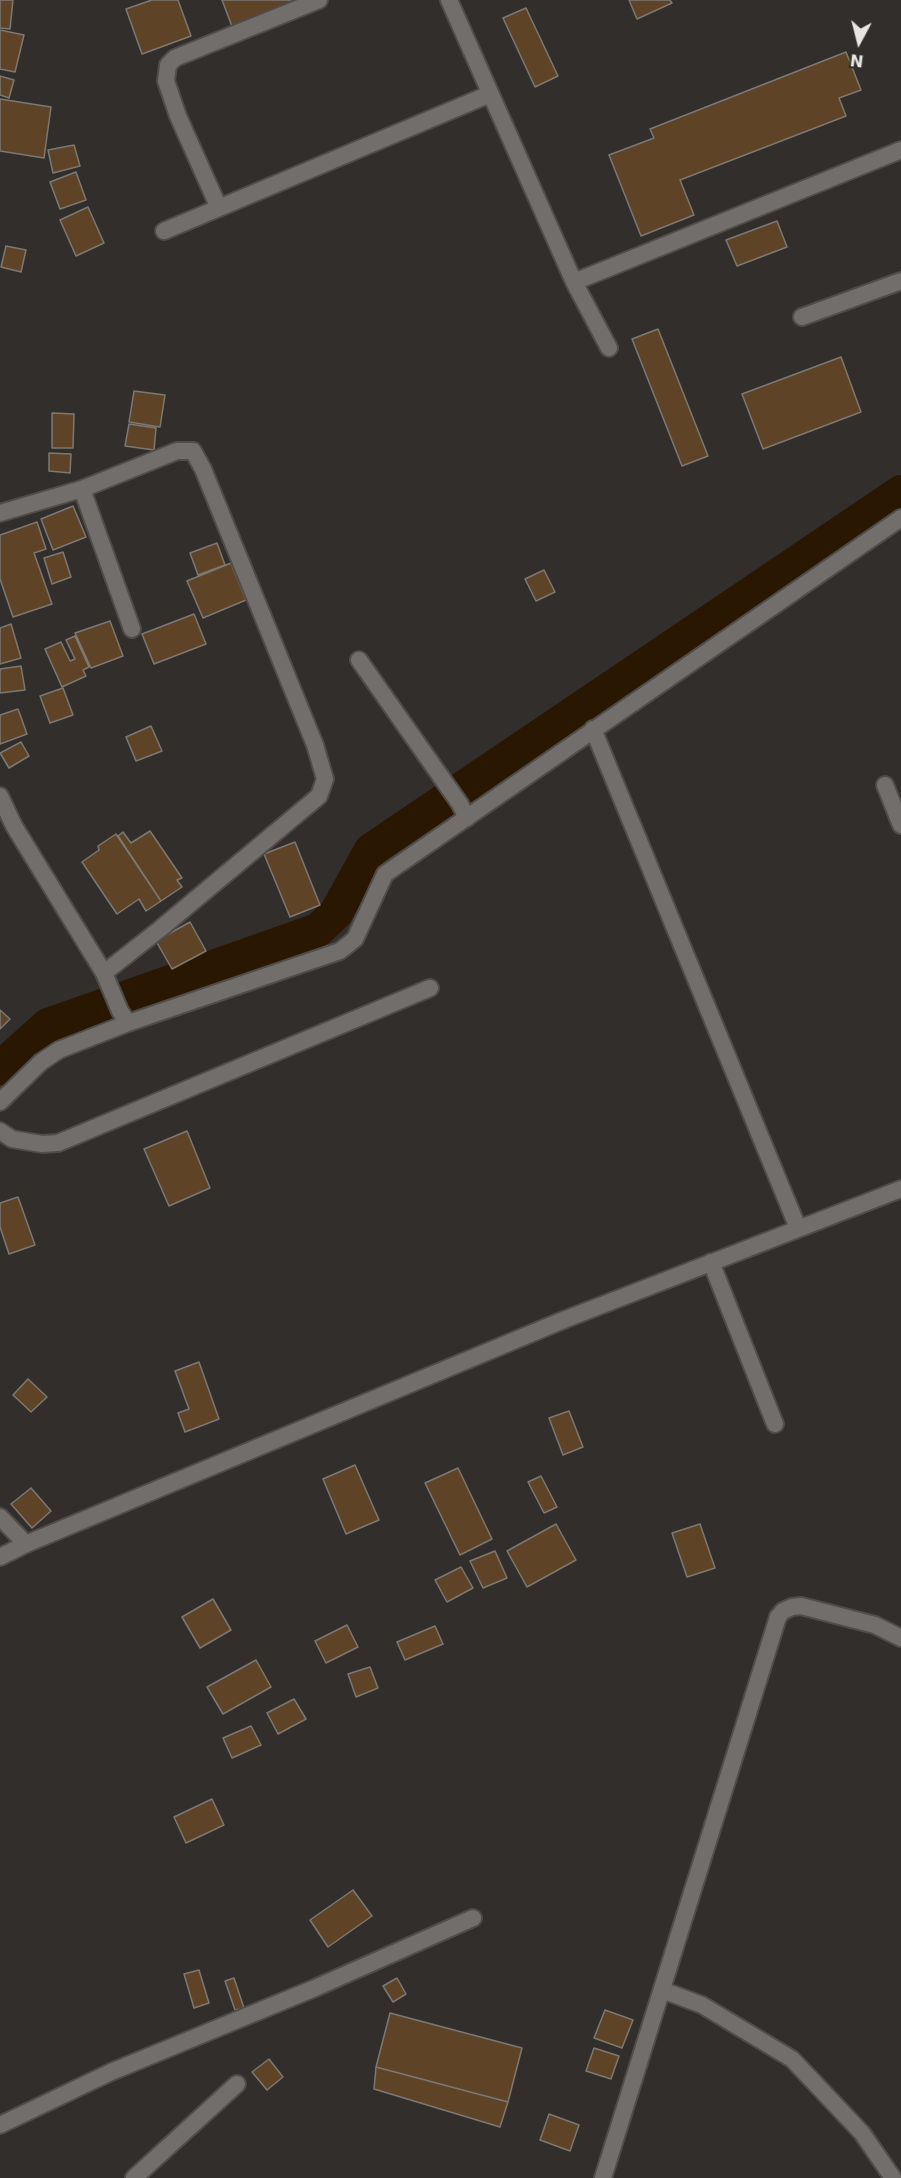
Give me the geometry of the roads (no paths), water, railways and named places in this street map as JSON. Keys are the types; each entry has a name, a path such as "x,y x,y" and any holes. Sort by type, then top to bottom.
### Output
{"street":[{"path":"219,208 178,116 166,81 168,65 175,58 319,0"},
{"path":"449,0 574,282 609,348"},
{"path":"164,231 490,94"},
{"path":"574,282 901,150"},
{"path":"802,317 901,281"},
{"path":"0,513 82,489 177,451 193,451 203,469 315,745 325,779 319,796 160,929 107,980"},
{"path":"82,489 132,629"},
{"path":"0,1102 41,1062 59,1050 124,1017 340,951 355,939 385,874 464,811 593,729 901,518"},
{"path":"359,660 464,811"},
{"path":"593,729 798,1228"},
{"path":"885,785 901,825"},
{"path":"0,796 14,826 107,980 124,1017"},
{"path":"0,1131 12,1139 42,1144 58,1143 430,988"},
{"path":"0,1557 26,1544 555,1324 901,1189"},
{"path":"711,1262 775,1424"},
{"path":"0,1517 26,1544"},
{"path":"603,2178 778,1617 783,1611 801,1606 875,1625 901,1638"},
{"path":"0,2125 111,2072 315,1988 473,1918"},
{"path":"662,1990 702,2004 792,2059 862,2133 893,2178"},
{"path":"134,2178 237,2084"}],"waterway":[{"path":"0,1068 48,1025 318,930 336,913 371,850 901,492"}]}
